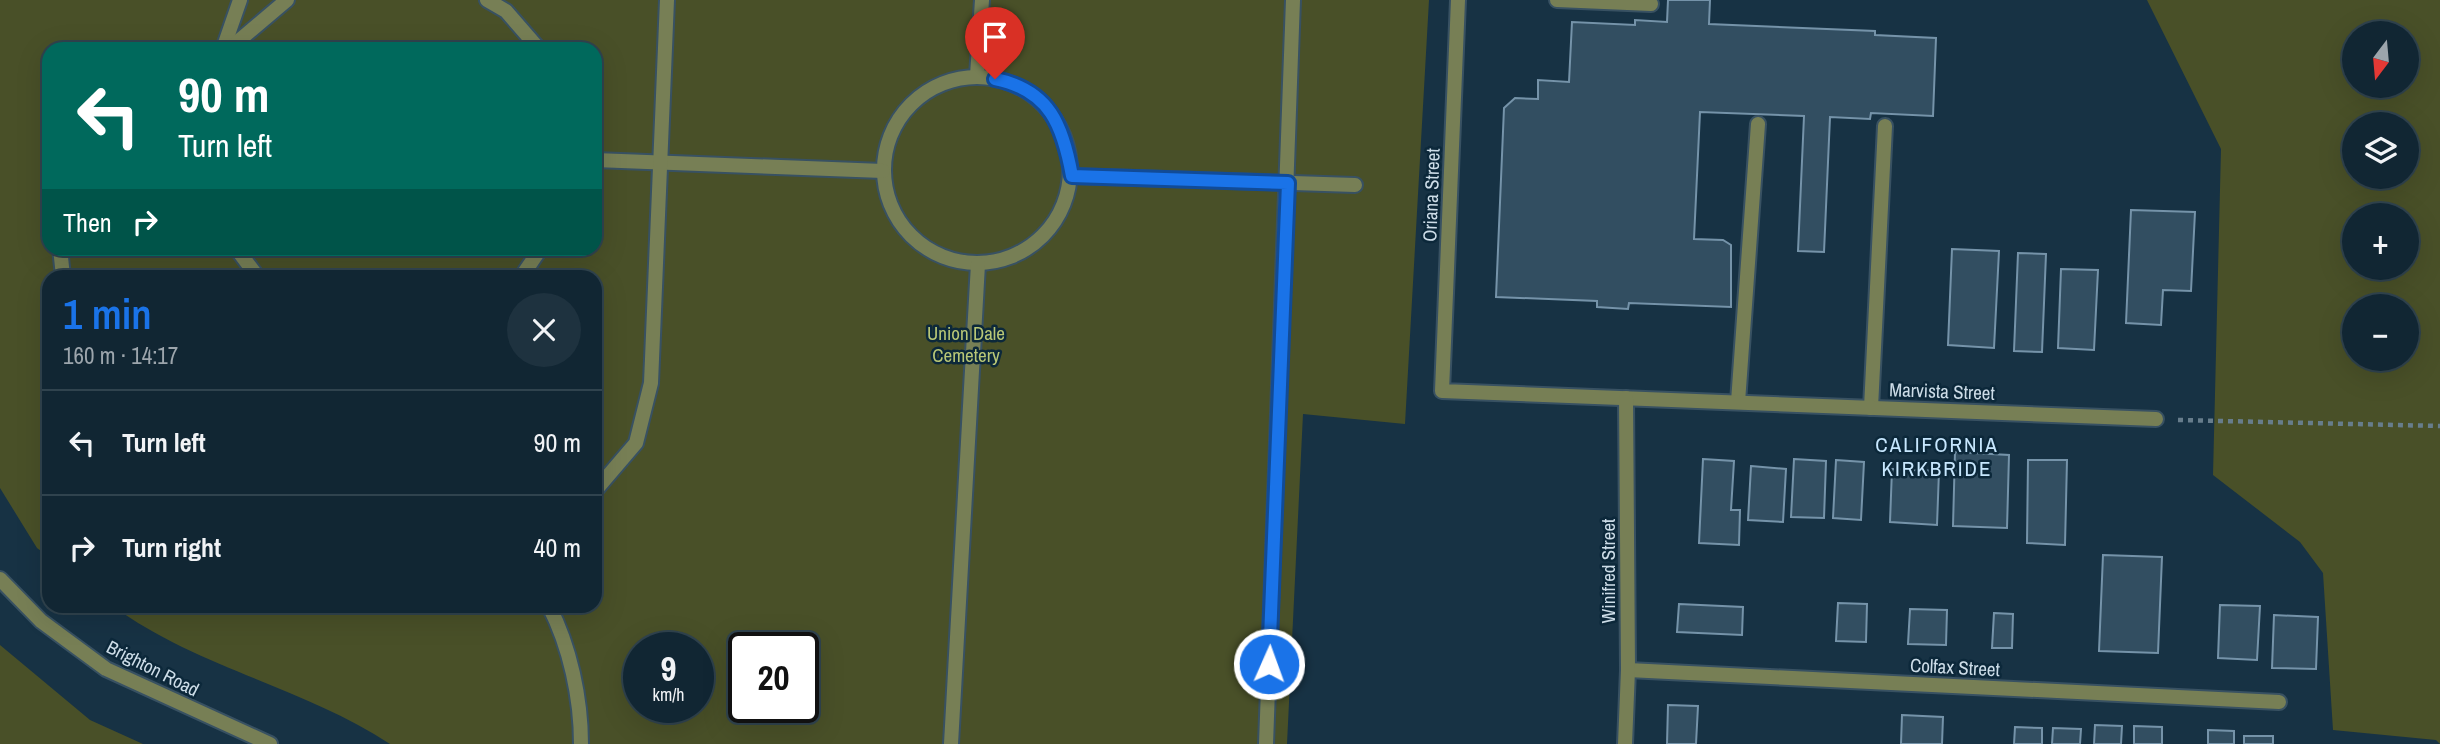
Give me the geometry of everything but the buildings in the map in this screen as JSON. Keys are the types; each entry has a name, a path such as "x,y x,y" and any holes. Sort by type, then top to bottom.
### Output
{"street":[{"path":"225,42 240,0"},
{"path":"237,42 287,0"},
{"path":"487,0 506,11 532,42"},
{"path":"602,483 636,443 651,383 658,162 667,0"},
{"path":"977,76 982,0"},
{"path":"1266,744 1293,0"},
{"name":"Oriana Street","path":"1442,391 1458,0"},
{"path":"1557,0 1651,4"},
{"path":"977,76 1013,83 1044,104 1065,134 1072,176 1065,206 1045,236 1014,257 978,264 942,258 911,237 890,206 883,171 890,134 910,104 941,83 977,76"},
{"path":"1738,402 1758,124"},
{"path":"1871,408 1885,126"},
{"path":"602,160 883,171"},
{"path":"1072,176 1355,185"},
{"path":"951,744 978,264"},
{"name":"Marvista Street","path":"1442,391 2156,419"},
{"name":"Winifred Street","path":"1625,744 1628,670 1626,398"},
{"name":"Brighton Road","path":"0,579 41,621 106,669 270,744"},
{"path":"552,613 559,626 576,688 581,744"},
{"name":"Colfax Street","path":"1628,670 2279,702"}],"path":[{"path":"2156,419 2440,426"}],"green space":[{"name":"Union Dale Cemetery","path":"0,0 1429,0 1405,424 1303,414 1287,744 390,744 322,707 180,646 124,613 602,613 602,270 42,270 42,552 37,548 0,488"},
{"path":"2147,0 2440,0 2440,744 2436,740 2333,730 2323,573 2300,542 2213,475 2221,149"},
{"path":"0,645 90,720 143,744 0,744"}],"district":[{"name":"CALIFORNIA KIRKBRIDE","path":"1937,456"}],"route":[{"path":"995,79 1013,83 1044,104 1065,134 1072,176 1288,183 1269,664"}]}
